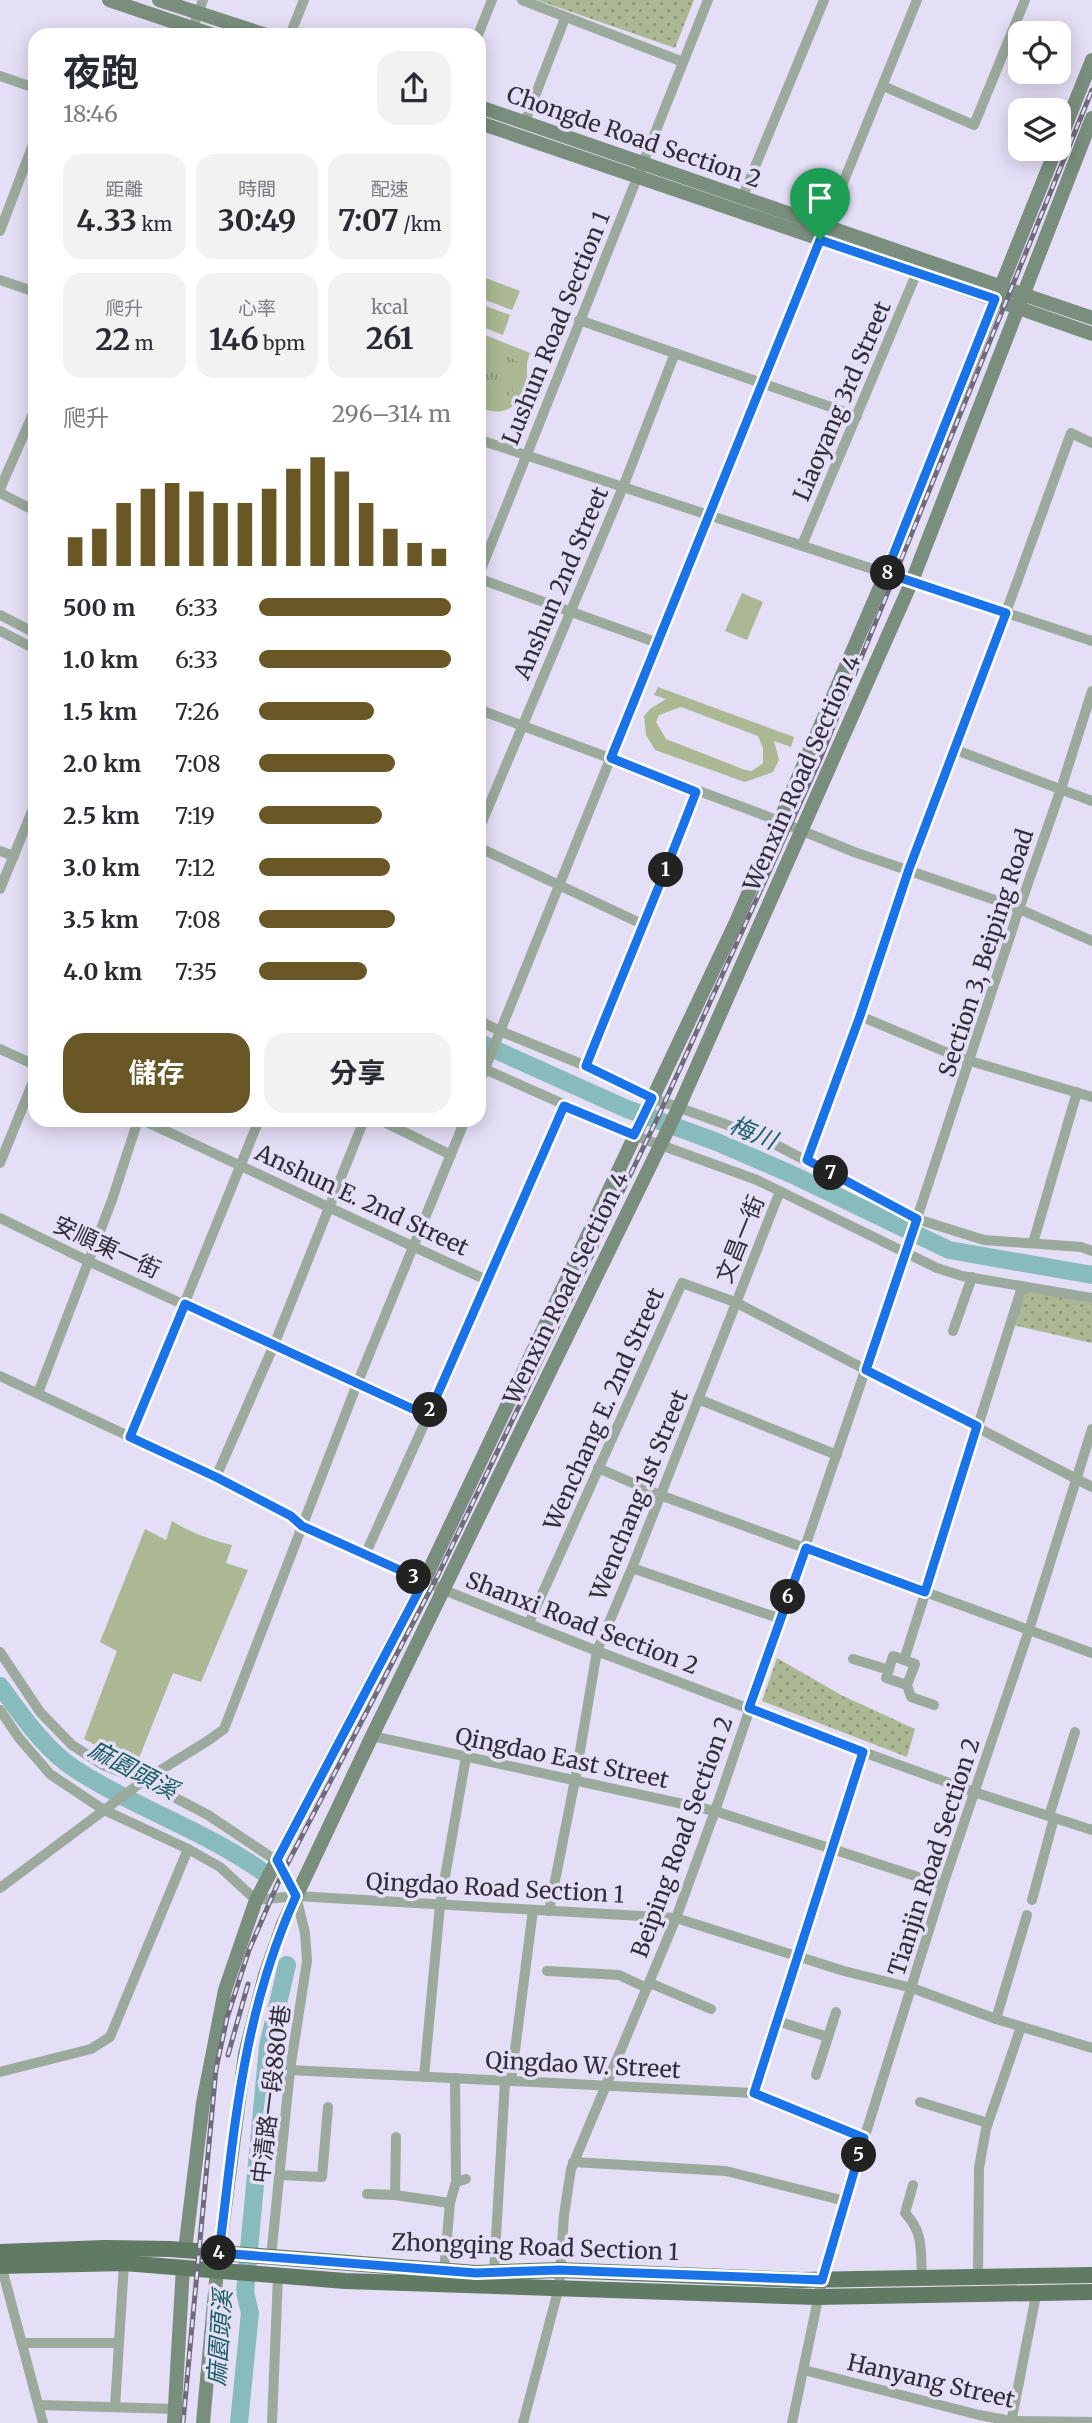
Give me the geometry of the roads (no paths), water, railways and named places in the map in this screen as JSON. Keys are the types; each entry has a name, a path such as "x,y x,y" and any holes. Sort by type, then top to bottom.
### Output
{"main road":[{"path":"110,0 183,28"},
{"path":"159,0 200,7 249,28"},
{"path":"1071,112 1092,60"},
{"name":"Chongde Road Section 2","path":"486,109 742,198 917,272 1092,334"},
{"name":"Wenxin Road Section 4","path":"219,2253 237,2100 249,2033 272,1951 372,1736 678,1109 912,581 1092,118"},
{"name":"Chongde Road Section 2","path":"486,125 637,176 1001,285 1092,318"},
{"name":"Wenxin Road Section 4","path":"174,2416 184,2259 203,2103 223,2002 256,1900 424,1581 736,922 886,573 1051,161"},
{"path":"0,2260 104,2248 184,2259"},
{"path":"203,2423 219,2253"},
{"name":"Zhongqing Road Section 1","path":"184,2259 219,2253 444,2271 559,2270 822,2280 1092,2275"},
{"path":"0,2260 124,2263 184,2259"},
{"name":"Zhongqing Road Section 1","path":"184,2259 217,2270 345,2281 817,2297 1092,2292"}],"street":[{"path":"293,28 304,0"},
{"path":"481,28 492,0"},
{"path":"522,0 683,62"},
{"name":"Lushun Road Section 1","path":"486,557 708,0"},
{"path":"742,198 824,0"},
{"path":"486,1060 658,643 917,0"},
{"path":"883,86 974,125 1025,0"},
{"path":"192,28 200,7"},
{"path":"525,122 565,18"},
{"path":"0,76 28,86"},
{"path":"0,231 28,157"},
{"name":"Liaoyang 3rd Street","path":"802,545 917,272"},
{"path":"0,280 28,290"},
{"path":"579,320 858,416"},
{"name":"Anshun 2nd Street","path":"486,812 623,487 676,353"},
{"path":"28,425 0,491 28,507"},
{"path":"807,1160 860,1016 909,869 956,750 1071,433 1092,443"},
{"path":"486,442 1092,641"},
{"path":"486,581 658,643"},
{"path":"0,615 28,630"},
{"path":"0,631 28,645"},
{"name":"Section 3, Beiping Road","path":"910,1241 1092,691"},
{"path":"486,712 854,852 1019,909 1092,941"},
{"path":"956,750 1092,801"},
{"path":"586,1066 696,792"},
{"path":"0,889 28,821"},
{"path":"0,850 14,856"},
{"path":"486,851 642,924"},
{"path":"860,1016 970,1061 1092,1097"},
{"path":"486,1024 678,1109 761,1138 807,1160 916,1223 984,1240 1081,1247 1092,1251"},
{"path":"0,1049 28,1062"},
{"path":"486,1070 634,1135 780,1191 937,1268 972,1277 1092,1298"},
{"path":"1033,1243 1077,1092"},
{"path":"0,1163 28,1094"},
{"path":"365,1555 564,1106"},
{"path":"38,1393 138,1127"},
{"name":"Anshun E. 2nd Street","path":"156,1127 489,1280"},
{"path":"130,1437 256,1127"},
{"path":"216,1477 274,1345 361,1127"},
{"path":"394,1127 451,1155"},
{"path":"0,1888 143,1781 224,1729 357,1384 462,1127"},
{"name":"文昌一街","path":"735,1302 780,1191"},
{"name":"安順東一街","path":"0,1218 428,1416"},
{"name":"Beiping Road Section 2","path":"523,2423 559,2287 564,2215 573,2162 676,1918 910,1241"},
{"path":"953,1331 972,1277"},
{"name":"Wenchang E. 2nd Street","path":"529,1623 682,1283 735,1302 1092,1487"},
{"path":"904,1660 1022,1286"},
{"name":"Wenchang 1st Street","path":"549,1911 597,1651 735,1302"},
{"name":"Shanxi Road Section 2","path":"0,1376 216,1477 291,1516 302,1526 444,1590 863,1752 1092,1830"},
{"path":"698,1399 837,1455"},
{"name":"Tianjin Road Section 2","path":"792,2423 817,2297 864,2138 943,1885 1029,1630 1092,1429"},
{"path":"598,1468 660,1495 1092,1653"},
{"path":"632,1568 781,1619"},
{"path":"0,1652 40,1712 72,1745 103,1765 143,1781 208,1815 277,1860"},
{"path":"907,1685 886,1678 894,1656 915,1664 907,1685 911,1698 934,1705"},
{"path":"853,1659 889,1670"},
{"path":"0,1710 19,1738 50,1774 220,1867 256,1900"},
{"path":"1032,1900 1075,1732"},
{"name":"Qingdao East Street","path":"372,1736 715,1811 943,1885"},
{"path":"754,2093 863,1752"},
{"path":"424,2077 440,1905 466,1757"},
{"path":"0,2072 91,2049 110,2037 188,1849"},
{"name":"中清路一段880巷","path":"268,2257 290,2070 307,1961 305,1933 296,1896 277,1860"},
{"name":"Qingdao Road Section 1","path":"256,1900 296,1896 676,1918 844,1971 912,1988 996,2019 1092,2048"},
{"path":"494,2272 508,2081 533,1910"},
{"path":"996,2019 1027,1915"},
{"path":"547,1971 619,1975 710,2009"},
{"path":"816,2076 836,2012"},
{"path":"777,2021 828,2037"},
{"path":"978,2276 979,2168 988,2123 1021,2026"},
{"name":"Qingdao W. Street","path":"290,2070 754,2093 864,2138"},
{"path":"444,2271 450,2203 461,2180 455,2078"},
{"path":"920,2102 988,2123"},
{"path":"279,2175 322,2177 328,2106"},
{"path":"395,2195 396,2137"},
{"path":"573,2162 726,2171 845,2201"},
{"path":"913,2185 905,2213 916,2224 920,2234 922,2278"},
{"path":"367,2194 450,2203"},
{"path":"0,2260 43,2423"},
{"path":"115,2407 124,2263"},
{"path":"270,2275 272,2423"},
{"path":"1011,2422 1039,2276"},
{"path":"22,2343 119,2343"},
{"name":"Hanyang Street","path":"804,2370 1011,2422 1092,2422"},
{"path":"39,2405 115,2407 174,2416"}],"waterway":[{"name":"梅川","path":"486,1046 627,1109 717,1142 791,1174 949,1250 1092,1275"},
{"name":"麻園頭溪","path":"0,1686 43,1742 75,1769 121,1796 217,1844 263,1872"},
{"name":"麻園頭溪","path":"239,2423 250,2313 245,2292 268,2046 287,1965"}],"railway":[{"path":"183,2423 216,2069 227,2018 249,1950 281,1876 438,1575 658,1117 820,759 1092,90"},
{"path":"228,2055 248,1984"}]}
